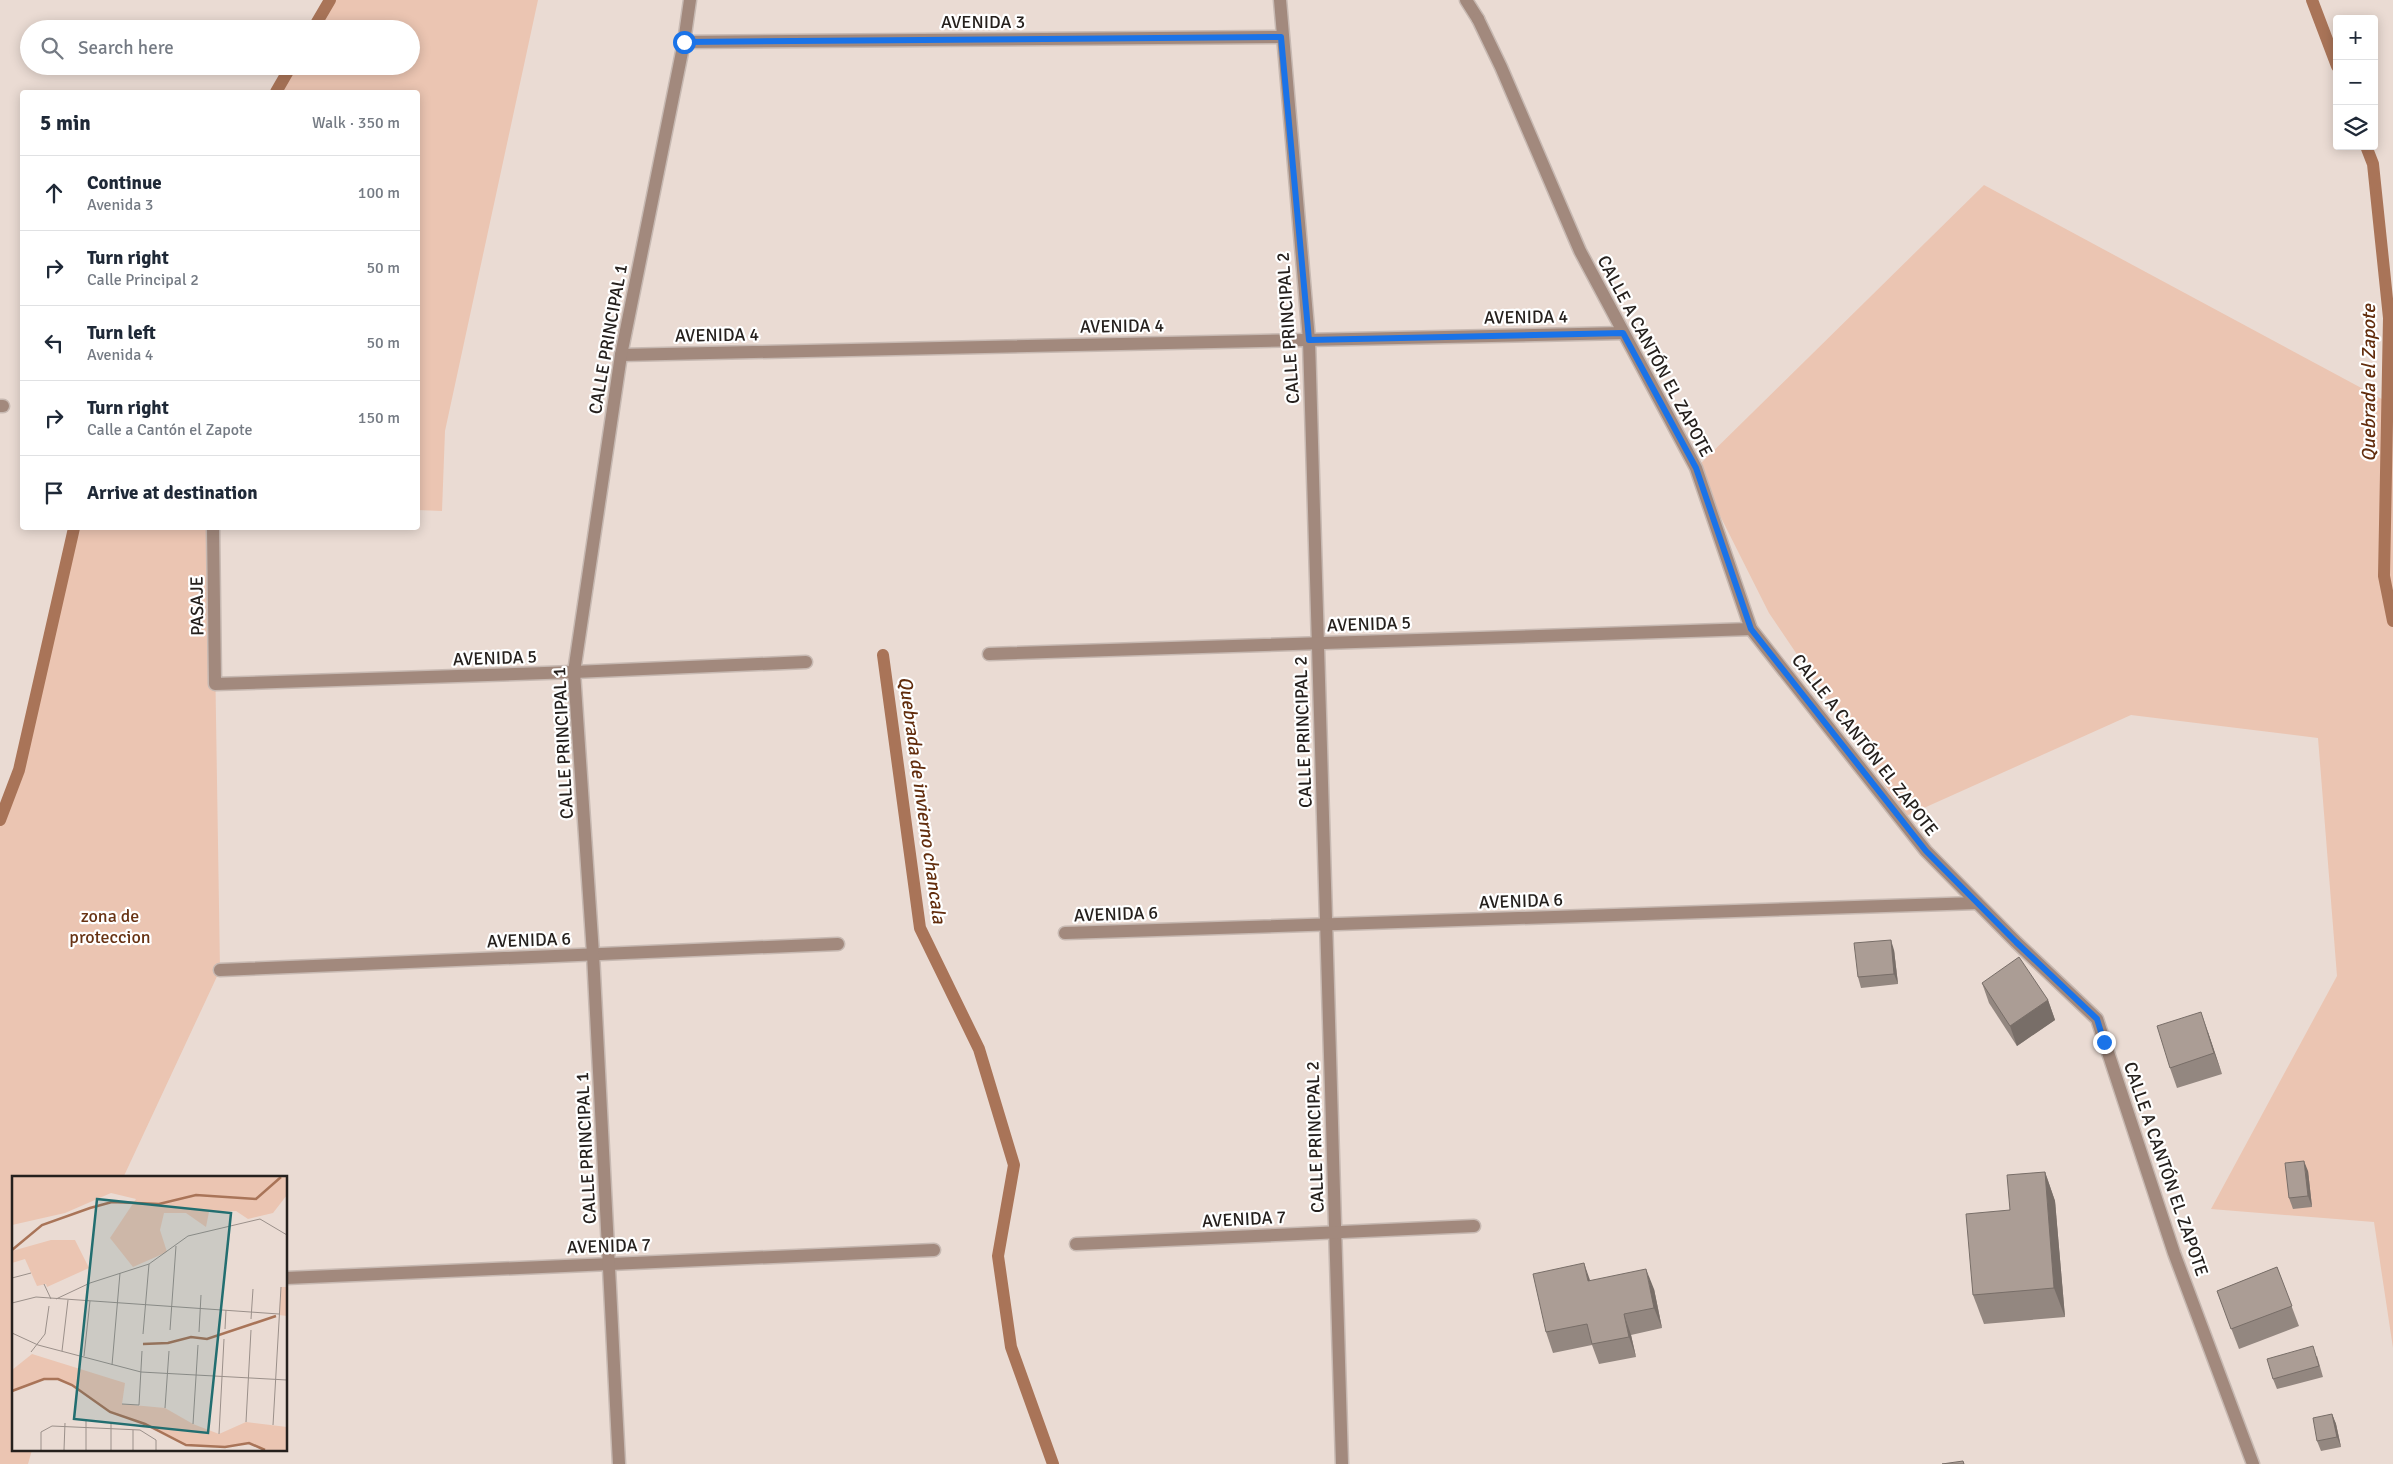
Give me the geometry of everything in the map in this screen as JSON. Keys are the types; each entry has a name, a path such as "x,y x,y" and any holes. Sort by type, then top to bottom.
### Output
{"street":[{"name":"CALLE PRINCIPAL 1","path":"619,1464 593,954 574,672 620,355 684,42 690,0"},
{"name":"CALLE PRINCIPAL 2","path":"1280,0 1281,37 1309,340 1342,1464"},
{"name":"CALLE A CANTÓN EL ZAPOTE","path":"1466,0 1478,19 1501,68 1580,251 1696,468 1751,629 1926,851 2097,1019 2174,1254 2253,1464"},
{"name":"AVENIDA 3","path":"684,42 1281,37"},
{"name":"AVENIDA 4","path":"620,355 1623,333"},
{"name":"PASAJE","path":"213,530 216,684"},
{"name":"AVENIDA 5","path":"989,654 1751,629"},
{"name":"AVENIDA 5","path":"216,684 806,662"},
{"name":"AVENIDA 6","path":"1065,933 1977,903"},
{"name":"AVENIDA 6","path":"220,970 838,944"},
{"name":"AVENIDA 7","path":"1076,1244 1474,1226"},
{"name":"AVENIDA 7","path":"288,1278 934,1250"}],"green space":[{"path":"330,0 538,0 445,431 442,511 420,510 420,90 277,90 286,75 420,75 420,20 318,20"},
{"path":"1984,185 2393,405 2393,1348 2374,1222 2211,1209 2337,976 2318,738 2131,715 1906,816 1769,613 1696,468"},
{"name":"zona de proteccion","path":"74,530 213,530 220,970 124,1176 12,1176 12,1452 31,1452 28,1464 0,1464 0,820 19,770"}],"building":[{"path":"1891,940 1894,974 1858,977 1854,943"},
{"path":"2019,957 2048,1000 2010,1026 1982,983"},
{"path":"2201,1012 2214,1053 2170,1068 2157,1026"},
{"path":"2304,1161 2308,1196 2289,1198 2285,1163"},
{"path":"2045,1172 2054,1288 1973,1295 1966,1214 2010,1210 2007,1175"},
{"path":"1584,1263 1588,1281 1646,1269 1654,1308 1624,1314 1629,1337 1592,1344 1587,1324 1546,1332 1533,1274"},
{"path":"2277,1267 2292,1306 2231,1329 2217,1291"},
{"path":"2313,1346 2319,1366 2273,1379 2267,1359"},
{"path":"2332,1414 2337,1437 2317,1441 2313,1418"},
{"path":"1963,1461 1964,1464 1942,1464"}],"waterway":[{"path":"318,20 330,0"},
{"name":"Quebrada el Zapote","path":"2312,0 2335,60"},
{"path":"277,90 286,75"},
{"name":"Quebrada el Zapote","path":"2368,150 2373,164 2389,318 2384,576 2393,621"},
{"path":"0,820 19,770 74,530"},
{"name":"Quebrada de invierno chancala","path":"883,655 920,928 979,1049 1014,1165 998,1256 1011,1347 1053,1464"}],"route":[{"path":"684,42 1281,37 1309,340 1623,333 1696,468 1751,629 1926,851 2016,942 2097,1019 2104,1042"}]}
